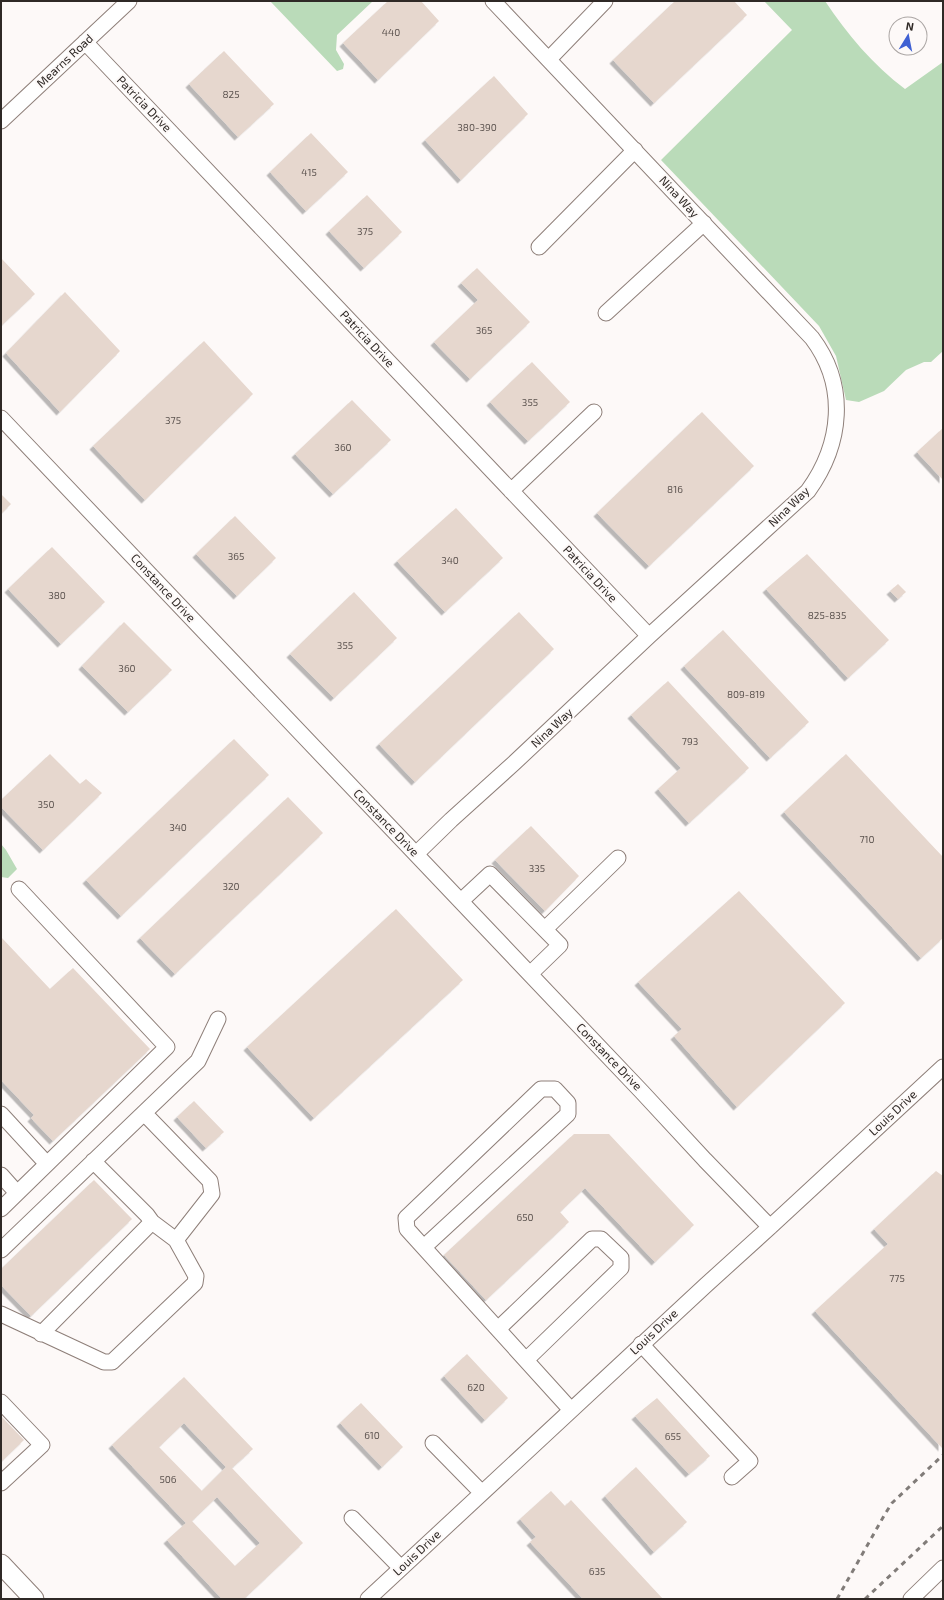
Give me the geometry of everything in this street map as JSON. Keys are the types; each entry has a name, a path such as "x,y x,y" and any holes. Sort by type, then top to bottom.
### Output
{"main road":[{"path":"1,1564 34,1599"}],"street":[{"name":"Mearns Road","path":"1,121 129,1"},
{"name":"Nina Way","path":"416,854 649,636 808,491 827,461 835,431 836,417 834,394 827,363 820,349 800,325 493,1"},
{"path":"548,59 605,1"},
{"name":"Patricia Drive","path":"85,42 649,636"},
{"path":"539,247 635,150"},
{"path":"606,313 704,223"},
{"path":"511,491 594,412"},
{"name":"Constance Drive","path":"1,418 770,1227"},
{"path":"545,929 618,858"},
{"path":"461,901 490,874 545,929 560,945 530,974"},
{"path":"1,1209 167,1047 18,889"},
{"path":"1,1250 198,1062 218,1019"},
{"name":"Louis Drive","path":"368,1599 641,1344 943,1067"},
{"path":"424,1247 568,1114 568,1103 555,1089 541,1089 406,1218 407,1229 571,1410"},
{"path":"144,1113 210,1181 212,1194 176,1240"},
{"path":"1,1114 47,1164"},
{"path":"1,1314 41,1334 104,1362 112,1362 195,1283 196,1276 176,1240 152,1222 93,1161"},
{"path":"1,1175 18,1193"},
{"path":"41,1334 152,1222"},
{"path":"498,1329 592,1240 601,1239 621,1258 621,1268 526,1360"},
{"path":"641,1344 750,1461 732,1478"},
{"path":"1,1402 42,1445 1,1483"},
{"path":"433,1443 482,1494"},
{"path":"352,1518 401,1568"},
{"path":"911,1599 943,1568"}],"green space":[{"path":"270,1 373,1 337,35 336,50 344,64 343,69 337,71"},
{"path":"764,1 825,1 842,25 871,59 905,89 943,62 943,351 931,362 924,362 906,370 884,391 859,402 846,400 836,356 819,326 661,160 792,30"},
{"path":"1,844 17,869 8,878 1,877"}],"building":[{"path":"388,1 421,1 439,21 378,80 343,43"},
{"path":"675,1 734,1 747,15 654,103 613,60"},
{"path":"224,51 274,104 238,137 189,84"},
{"path":"494,76 528,114 461,180 425,140"},
{"path":"311,133 348,172 306,211 270,172"},
{"path":"367,195 402,232 364,268 329,231"},
{"path":"1,258 35,294 1,326"},
{"path":"477,268 530,322 470,379 434,342 478,300 461,283"},
{"path":"65,292 120,351 60,412 6,353"},
{"path":"204,341 253,394 145,500 93,446"},
{"path":"532,362 570,402 528,441 490,402"},
{"path":"352,400 391,440 333,494 295,454"},
{"path":"702,412 754,466 649,566 597,513"},
{"path":"943,428 943,480 917,452"},
{"path":"1,494 11,504 1,514"},
{"path":"456,508 503,558 445,612 397,561"},
{"path":"235,516 276,558 237,596 196,554"},
{"path":"52,547 105,602 61,644 8,589"},
{"path":"807,554 889,640 848,678 766,589"},
{"path":"898,584 906,592 898,599 890,591"},
{"path":"354,592 397,638 334,698 290,654"},
{"path":"519,612 554,649 415,782 379,744"},
{"path":"124,622 172,670 128,712 82,666"},
{"path":"723,630 809,722 770,758 684,666"},
{"path":"668,681 749,768 689,823 658,789 681,768 631,715"},
{"path":"234,739 269,775 121,916 86,880"},
{"path":"50,754 80,784 86,779 102,793 43,850 1,807 1,800"},
{"path":"846,754 943,857 943,938 921,958 784,812"},
{"path":"288,797 323,833 175,974 140,938"},
{"path":"531,826 579,876 545,911 495,860"},
{"path":"739,891 845,1003 737,1107 674,1036 682,1029 638,982"},
{"path":"396,909 463,980 314,1118 247,1047"},
{"path":"1,937 50,989 73,968 150,1049 53,1141 31,1118 34,1115 1,1080"},
{"path":"194,1101 224,1132 206,1148 177,1117"},
{"path":"574,1134 609,1134 694,1225 655,1262 585,1188 560,1212 569,1222 486,1300 444,1255"},
{"path":"936,1171 943,1176 942,1448 815,1311 888,1244 874,1229"},
{"path":"94,1180 132,1219 31,1316 1,1285 1,1269"},
{"path":"467,1354 508,1398 485,1420 444,1376"},
{"path":"184,1377 253,1449 232,1468 303,1543 244,1599 222,1599 167,1540 186,1523 112,1445","holes":["184,1423 226,1467 202,1491 159,1447","217,1497 260,1543 235,1566 192,1521"]},
{"path":"657,1398 710,1456 689,1474 635,1416"},
{"path":"361,1403 403,1447 382,1467 340,1423"},
{"path":"1,1416 24,1440 1,1462"},
{"path":"636,1467 687,1522 654,1552 605,1496"},
{"path":"551,1491 565,1506 571,1500 663,1599 583,1599 530,1542 536,1537 520,1519"}],"railway":[{"path":"837,1599 892,1503 943,1455"},
{"path":"865,1599 943,1526"}]}
